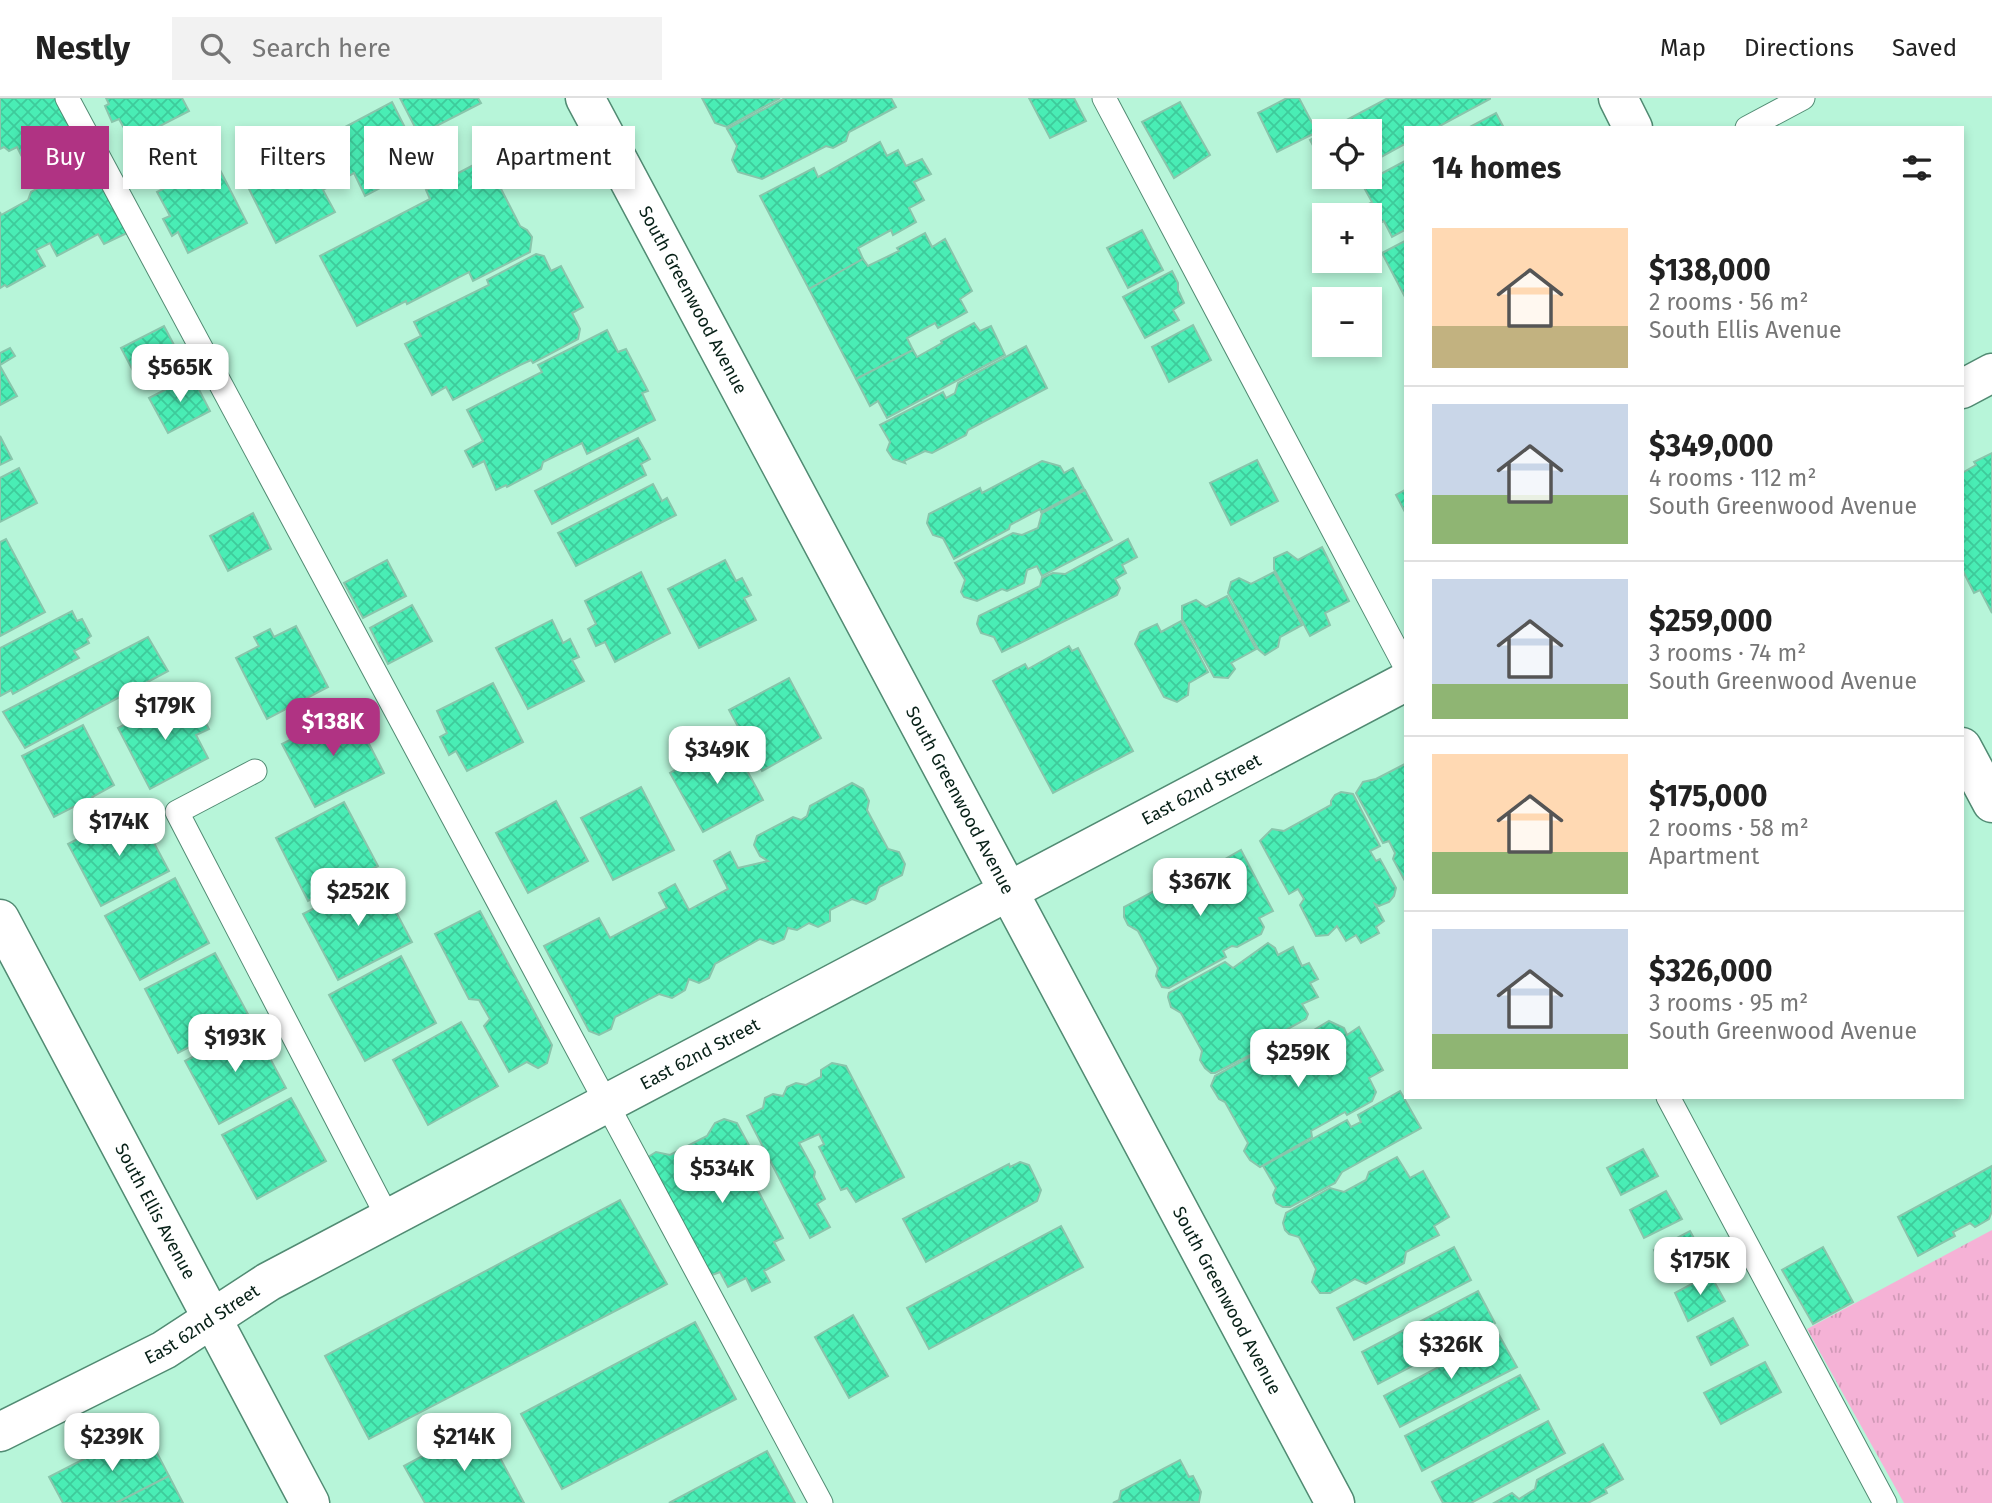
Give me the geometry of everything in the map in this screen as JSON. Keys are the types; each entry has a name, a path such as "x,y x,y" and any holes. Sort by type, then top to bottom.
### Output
{"street":[{"name":"South Greenwood Avenue","path":"585,98 1335,1503"},
{"path":"1618,98 1632,126"},
{"path":"1964,388 1992,373"},
{"name":"East 62nd Street","path":"0,1432 164,1350 252,1291 388,1218 1404,683"},
{"path":"1964,751 1992,803"},
{"name":"South Ellis Avenue","path":"0,919 310,1503"}],"lane":[{"path":"67,98 821,1503"},
{"path":"1104,98 1404,664"},
{"path":"1751,126 1803,98"},
{"path":"255,771 177,812 388,1218"},
{"path":"1669,1099 1885,1503"}],"green space":[{"path":"1992,1230 1992,1503 1904,1503 1807,1329"}],"building":[{"path":"0,98 56,98 71,126 21,126 21,155 17,147 9,151 4,147 0,149"},
{"path":"106,98 182,98 189,111 160,126 123,126 119,119 112,122 105,106 109,104"},
{"path":"400,98 478,98 481,103 436,126 414,126"},
{"path":"702,98 780,98 727,127 715,123"},
{"path":"785,98 891,98 896,107 849,132 846,141 833,148 826,146 762,179 738,172 732,160 737,146 727,129"},
{"path":"1029,98 1074,98 1086,121 1050,138"},
{"path":"1287,98 1299,98 1312,123 1312,134 1277,152 1258,113"},
{"path":"1388,98 1490,98 1440,126 1404,126 1404,145 1382,156 1382,119 1349,119"},
{"path":"392,102 404,126 364,126 364,189 378,189 365,196 354,173 350,175 350,126 347,126"},
{"path":"1180,102 1210,155 1174,178 1142,122"},
{"path":"1496,113 1503,126 1472,126"},
{"path":"880,142 887,156 898,150 906,166 922,159 931,174 914,182 924,200 909,208 916,222 893,235 891,230 858,248 863,259 809,289 760,196 814,168 818,177"},
{"path":"1404,162 1404,231 1392,237 1384,221 1382,222 1382,203 1372,202 1365,189 1382,189 1382,173"},
{"path":"472,166 472,189 501,189 520,226 532,237 530,252 473,281 469,272 357,326 320,256 430,199 428,189 458,189 458,173"},
{"path":"221,172 247,223 188,253 178,232 172,236 163,219 170,216 157,192 163,189 221,189"},
{"path":"36,189 104,189 127,233 104,244 98,234 57,256 50,243 36,250 45,266 7,287 5,285 0,288 0,212 1,215 28,200 31,192"},
{"path":"249,189 325,189 335,212 276,243"},
{"path":"1142,230 1163,270 1128,288 1107,248"},
{"path":"925,233 932,247 945,239 972,291 960,299 967,312 938,328 935,323 907,338 913,350 856,379 809,289 863,259 868,266 899,251 897,248"},
{"path":"1404,242 1404,295 1382,253"},
{"path":"536,254 544,256 551,271 561,266 583,307 572,313 580,329 578,339 453,400 446,387 432,395 405,344 421,336 414,322 489,285 487,280"},
{"path":"1172,271 1184,303 1173,310 1179,320 1145,338 1123,297"},
{"path":"974,323 980,331 991,326 1005,355 887,418 878,401 870,406 856,379 913,350 917,357"},
{"path":"1193,325 1211,360 1169,382 1152,347"},
{"path":"164,326 183,362 140,384 121,348"},
{"path":"607,330 618,352 626,349 648,391 642,393 655,420 587,454 582,443 543,462 541,469 496,490 484,461 473,467 465,451 483,441 467,410 542,372 538,365"},
{"path":"1026,346 1047,388 968,430 966,435 932,453 925,451 904,461 905,463 893,459 887,450 890,442 880,425 943,392 946,398 955,393 958,383"},
{"path":"10,348 15,356 0,365 0,353"},
{"path":"0,366 17,396 0,405"},
{"path":"192,376 210,411 168,433 149,398"},
{"path":"0,436 12,459 0,465"},
{"path":"638,438 650,459 641,464 646,475 552,524 535,491"},
{"path":"1992,453 1992,613 1980,590 1974,593 1964,573 1964,472 1976,465 1974,462"},
{"path":"1257,460 1278,501 1231,525 1210,483"},
{"path":"1042,461 1060,466 1064,473 1073,468 1084,489 1010,525 1009,529 954,559 943,538 933,535 927,523 929,514 980,488 982,493"},
{"path":"19,468 37,503 0,522 0,478"},
{"path":"653,484 662,501 667,498 676,515 576,566 558,533"},
{"path":"1085,490 1112,540 1042,576 1037,566 1027,570 1024,583 1007,591 1002,589 977,601 964,597 961,592 965,580 955,563 1013,533 1022,535 1038,528 1042,513"},
{"path":"1404,491 1404,510 1396,495"},
{"path":"253,513 271,549 228,571 210,536"},
{"path":"6,539 45,612 0,636 0,542"},
{"path":"1128,539 1137,557 1122,565 1126,573 1115,579 1120,588 1117,595 1002,652 994,637 981,633 977,624 979,616 1040,586 1042,578 1053,573 1065,574"},
{"path":"1322,547 1349,601 1325,613 1330,625 1310,636 1274,569 1274,558 1287,552 1298,560"},
{"path":"387,560 406,596 363,618 344,583"},
{"path":"725,560 736,581 742,578 751,595 744,598 756,620 699,648 668,589"},
{"path":"641,572 670,633 615,662 605,642 596,646 588,629 596,624 585,601"},
{"path":"1274,572 1302,625 1280,637 1278,647 1265,655 1258,649 1228,593 1231,582 1239,578 1251,584"},
{"path":"1227,596 1256,649 1231,663 1235,669 1228,678 1214,677 1182,619 1182,606 1196,600 1206,607"},
{"path":"412,605 432,641 388,664 370,628"},
{"path":"72,611 77,621 82,619 91,636 87,639 89,643 74,651 79,658 13,694 11,690 0,696 0,648"},
{"path":"552,620 563,643 570,639 579,657 572,660 584,681 528,709 496,648"},
{"path":"1181,621 1208,672 1189,683 1188,695 1177,702 1164,697 1135,644 1140,632 1157,624 1161,632"},
{"path":"296,626 328,687 267,719 236,658 259,646 254,637 270,629 274,637"},
{"path":"148,637 168,671 25,748 3,712"},
{"path":"1069,646 1072,651 1078,648 1133,751 1053,793 993,681 1025,664 1028,669"},
{"path":"789,678 821,738 762,771 729,710"},
{"path":"493,683 523,742 467,771 456,751 449,755 440,737 447,733 437,711"},
{"path":"178,696 190,720 201,714 209,729 196,735 208,758 150,789 118,728"},
{"path":"351,709 384,773 315,807 282,744"},
{"path":"83,725 114,785 92,797 97,805 84,813 79,804 54,817 22,756"},
{"path":"730,739 763,800 703,832 670,773"},
{"path":"1404,765 1404,879 1393,859 1395,853 1389,841 1383,843 1356,793 1363,782 1376,779"},
{"path":"852,783 863,789 869,801 867,810 888,849 899,852 905,864 902,875 879,887 875,899 866,904 852,899 830,910 830,921 818,927 809,923 797,930 788,928 784,939 773,944 760,939 715,964 709,978 699,983 689,979 685,990 672,998 659,994 615,1017 611,1029 599,1035 589,1031 544,946 599,918 610,938 667,908 659,893 675,884 689,910 728,889 714,861 730,852 738,868 768,861 760,856 754,845 757,836 793,817 801,820 807,816 810,806"},
{"path":"641,787 674,850 613,880 581,818"},
{"path":"1341,792 1353,794 1380,846 1370,851 1376,861 1380,859 1396,888 1389,902 1379,906 1375,904 1384,921 1376,927 1379,933 1361,943 1356,935 1346,941 1337,926 1328,935 1316,936 1300,905 1304,899 1298,889 1289,894 1260,841 1272,829 1284,831 1331,805 1335,795"},
{"path":"556,801 588,861 528,893 496,833"},
{"path":"344,802 378,866 308,901 276,838"},
{"path":"136,809 169,871 101,906 68,844"},
{"path":"1241,850 1273,911 1259,918 1264,927 1261,934 1223,951 1226,957 1169,988 1162,987 1156,976 1158,968 1138,931 1128,925 1124,917 1124,907 1184,875 1186,878 1196,874 1198,868 1207,863 1218,863"},
{"path":"377,876 412,942 338,980 303,914"},
{"path":"175,878 209,943 140,980 105,916"},
{"path":"480,911 552,1045 547,1063 538,1068 527,1062 509,1072 484,1026 490,1019 479,1000 469,999 435,934"},
{"path":"1268,943 1275,948 1278,955 1293,947 1302,966 1309,963 1318,979 1310,983 1318,997 1302,1004 1308,1014 1306,1019 1284,1031 1276,1029 1267,1034 1264,1048 1211,1073 1200,1060 1202,1051 1181,1013 1171,1007 1169,993 1225,962 1233,968"},
{"path":"215,953 249,1016 178,1053 145,989"},
{"path":"401,956 436,1023 365,1061 329,995"},
{"path":"1329,1021 1344,1028 1347,1035 1359,1027 1383,1070 1369,1078 1376,1092 1372,1101 1311,1131 1312,1137 1260,1167 1250,1160 1244,1151 1248,1143 1225,1102 1219,1099 1211,1086 1215,1076 1264,1049 1274,1054"},
{"path":"461,1022 498,1086 428,1125 393,1060"},
{"path":"252,1025 286,1088 219,1124 185,1061"},
{"path":"832,1063 846,1066 904,1177 856,1202 847,1188 841,1190 819,1147 824,1144 819,1134 799,1143 815,1172 814,1177 825,1199 817,1204 830,1227 810,1238 747,1116 763,1108 765,1098 773,1094 783,1096 787,1087 796,1083 806,1085 821,1077 821,1070"},
{"path":"1400,1091 1421,1128 1342,1172 1335,1183 1290,1207 1276,1203 1273,1195 1276,1188 1263,1166 1347,1120 1351,1127 1361,1122 1358,1115"},
{"path":"291,1098 326,1161 257,1199 222,1135"},
{"path":"724,1119 737,1123 764,1173 752,1179 783,1238 774,1242 784,1260 764,1271 770,1282 752,1291 746,1278 728,1287 720,1272 707,1277 648,1157 656,1152 670,1155 707,1136 715,1123"},
{"path":"1643,1149 1658,1176 1621,1195 1607,1168"},
{"path":"1397,1157 1410,1178 1423,1171 1449,1217 1434,1226 1439,1235 1406,1252 1404,1263 1366,1284 1355,1279 1330,1293 1320,1293 1312,1282 1316,1269 1299,1237 1285,1230 1283,1223 1286,1213 1330,1188 1344,1192 1366,1180 1369,1172"},
{"path":"1020,1162 1029,1165 1041,1190 1037,1201 926,1262 903,1219 1009,1164 1010,1167"},
{"path":"1992,1166 1992,1211 1989,1219 1975,1227 1970,1223 1953,1232 1955,1236 1918,1256 1898,1217"},
{"path":"1666,1191 1682,1219 1644,1238 1630,1210"},
{"path":"620,1200 667,1284 369,1439 325,1356"},
{"path":"1061,1226 1083,1267 929,1349 907,1308"},
{"path":"1690,1231 1705,1258 1667,1277 1654,1250"},
{"path":"1454,1247 1471,1280 1354,1340 1337,1308"},
{"path":"1823,1247 1853,1302 1813,1324 1782,1270"},
{"path":"1710,1274 1725,1301 1688,1321 1675,1293"},
{"path":"1478,1291 1495,1323 1378,1384 1362,1352"},
{"path":"853,1315 888,1376 849,1398 815,1337"},
{"path":"1733,1318 1748,1345 1711,1365 1697,1337"},
{"path":"695,1322 736,1399 562,1489 521,1414"},
{"path":"1499,1335 1517,1367 1400,1427 1384,1396"},
{"path":"1765,1362 1781,1392 1721,1424 1704,1393"},
{"path":"1520,1375 1539,1409 1422,1471 1405,1436"},
{"path":"1548,1421 1565,1453 1471,1503 1443,1503 1432,1482"},
{"path":"482,1424 524,1503 425,1503 404,1466"},
{"path":"144,1428 169,1476 116,1503 63,1503 49,1477"},
{"path":"1603,1444 1623,1479 1605,1489 1607,1493 1588,1503 1494,1503 1512,1493 1519,1499 1535,1489 1537,1480"},
{"path":"767,1451 795,1503 669,1503"},
{"path":"1180,1460 1201,1492 1199,1502 1113,1503 1119,1500 1121,1491"},
{"path":"169,1476 183,1503 116,1503"}]}
